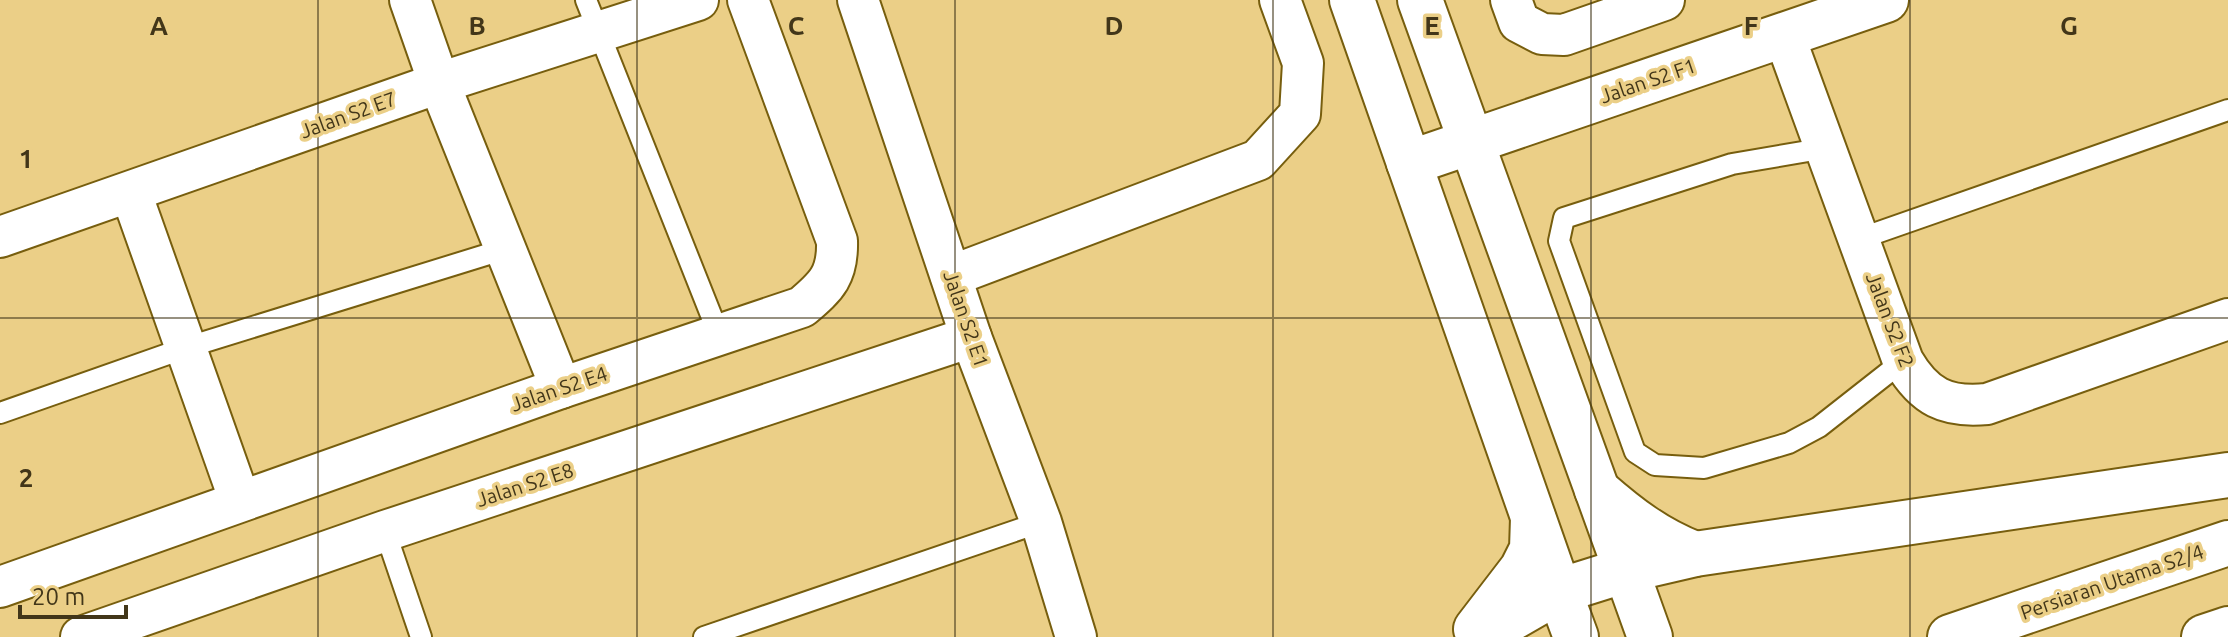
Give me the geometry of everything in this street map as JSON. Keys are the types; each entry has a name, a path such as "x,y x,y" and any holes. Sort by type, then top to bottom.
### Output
{"street":[{"path":"410,0 439,83 561,388"},
{"name":"Jalan S2 E7","path":"0,237 439,83 592,16 698,0"},
{"name":"Jalan S2 E4","path":"0,587 561,388 802,307 825,287 837,263 837,241 748,0"},
{"name":"Jalan S2 E1","path":"858,0 971,337 1041,522 1076,637"},
{"path":"951,276 1258,160 1300,114 1303,63 1280,0"},
{"path":"1352,0 1576,637"},
{"path":"1420,0 1650,637"},
{"path":"1515,11 1542,34 1564,35 1664,0"},
{"name":"Jalan S2 F1","path":"1409,163 1886,0"},
{"name":"Jalan S2 F2","path":"1784,35 1903,361 1922,389 1935,397 1966,406 1987,404 2228,319"},
{"path":"131,193 240,501"},
{"name":"Jalan S2 E8","path":"81,637 385,531 971,337"},
{"path":"1479,637 1559,591 1626,570 1695,554 2228,475"},
{"path":"1597,490 1643,529 1666,543 1695,554"},
{"path":"1469,637 1522,569 1532,549 1533,518"},
{"name":"Persiaran Utama S2/4","path":"1950,637 2228,543"},
{"path":"2204,637 2228,629"}],"lane":[{"path":"592,16 719,335"},
{"path":"1859,239 2228,110"},
{"path":"1826,148 1732,164 1564,218 1559,241 1635,452 1655,465 1704,468 1789,443 1819,427 1903,361"},
{"path":"0,413 185,348 505,249"},
{"path":"704,637 1041,522"},
{"path":"385,531 421,637"}]}
